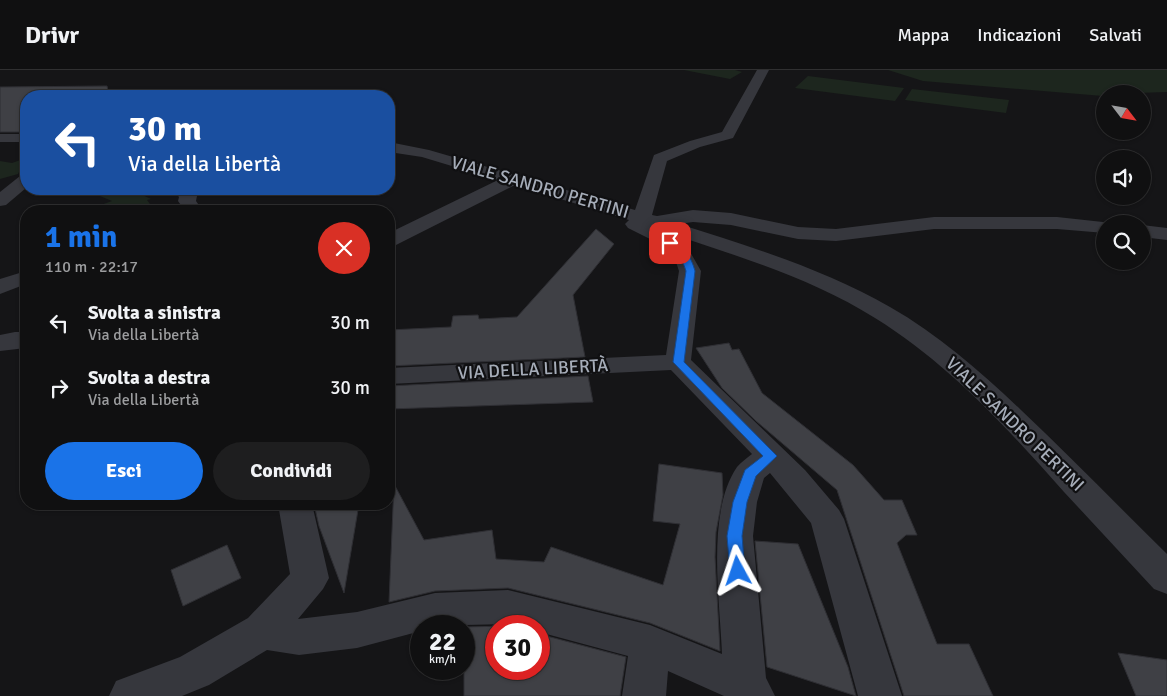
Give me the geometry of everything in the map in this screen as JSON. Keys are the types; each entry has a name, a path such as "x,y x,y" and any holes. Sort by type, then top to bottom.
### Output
{"street":[{"path":"648,219 660,158 695,144 728,135 764,70"},
{"path":"0,138 20,140"},
{"name":"VIALE SANDRO PERTINI","path":"396,151 513,179 648,219 827,283 906,327 957,366 1001,406 1167,578"},
{"path":"395,238 513,179"},
{"path":"0,201 20,185"},
{"path":"880,696 827,519 794,478 678,362 690,271 687,259 680,250 660,236 635,224 648,219 693,216 730,219 798,233 836,235 934,223 1057,223 1096,226"},
{"path":"1151,232 1167,234"},
{"path":"0,287 20,279"},
{"path":"0,343 20,340"},
{"name":"VIA DELLA LIBERTÀ","path":"395,376 678,362"},
{"path":"749,690 735,536 740,502 750,473 770,456"},
{"path":"131,696 194,671 262,631 310,578 297,510"},
{"path":"262,631 299,637 357,630 435,610 508,607 650,643 749,690"},
{"path":"644,696 650,643"}],"shaded area":[{"path":"684,70 735,70 742,72 730,79"},
{"path":"888,70 1167,70 1167,92 1151,93 1151,85 1096,85 1096,95 923,81"},
{"path":"808,76 904,88 895,101 795,88"},
{"path":"912,89 1009,100 1006,113 905,100"},
{"path":"20,160 18,174 0,179 0,161 12,163"},
{"path":"142,195 151,199 147,200 151,205 101,205 112,201 100,196"}],"building":[{"path":"107,86 108,90 20,90 20,132 0,132 0,87"},
{"path":"596,229 614,244 573,295 585,357 395,366 395,330 451,327 453,316 478,315 479,319 517,317"},
{"path":"729,343 732,350 739,349 762,393 853,465 884,500 902,500 917,535 906,535 897,543 937,644 969,644 993,696 904,696 837,490 756,421 722,388 696,348"},
{"path":"588,376 593,402 395,409 395,386"},
{"path":"659,464 722,473 723,495 716,532 715,557 720,651 650,623 508,588 435,591 389,602 395,486 424,540 492,530 496,559 544,562 551,547 663,585 680,524 653,521"},
{"path":"315,510 358,510 344,593 319,526"},
{"path":"755,541 798,544 848,667 856,696 767,667"},
{"path":"227,545 241,578 183,606 171,570"},
{"path":"485,626 485,680 550,680 550,637 626,657 620,696 464,696 464,680 475,680 475,627"},
{"path":"1118,653 1167,660 1167,696 1136,696"}],"route":[{"path":"670,243 680,250 687,259 690,271 678,362 770,456 750,473 740,502 735,536 738,571"}]}
